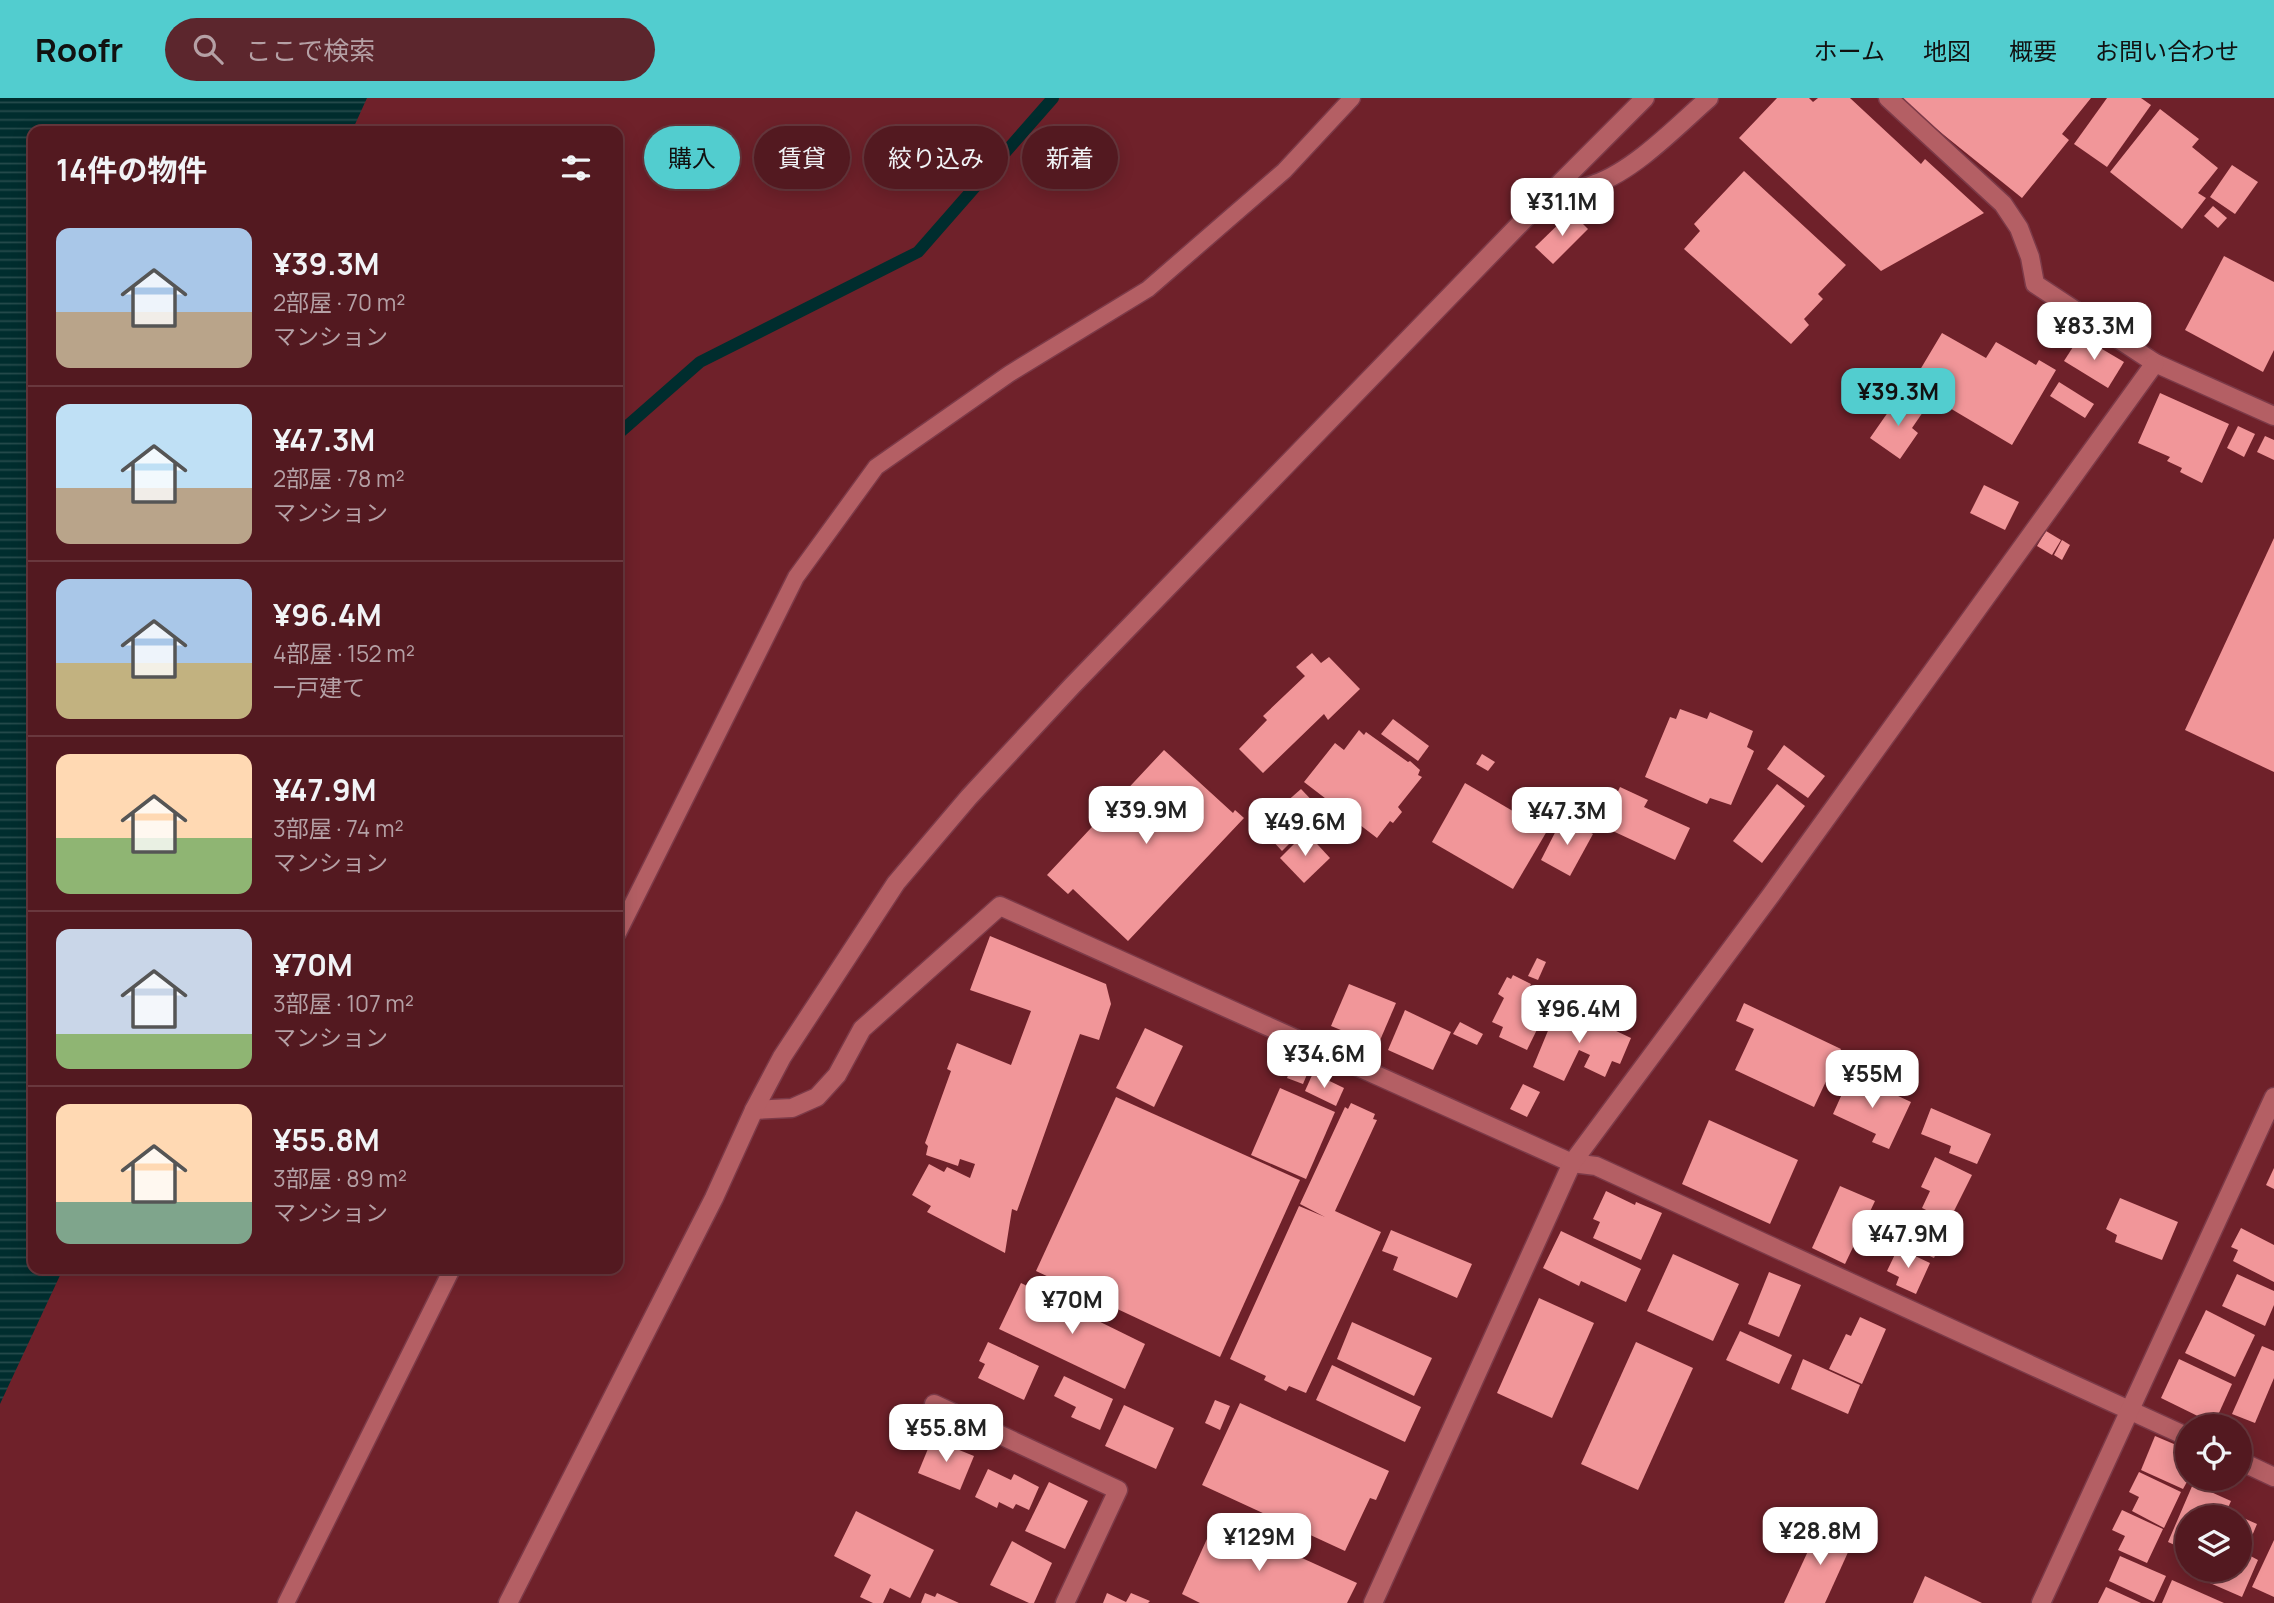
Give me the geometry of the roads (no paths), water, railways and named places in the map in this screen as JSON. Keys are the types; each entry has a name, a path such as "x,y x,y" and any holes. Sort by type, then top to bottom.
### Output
{"street":[{"path":"508,1603 715,1198 754,1110 782,1057 896,883 969,797 1072,686 1645,98"},
{"path":"1547,196 1597,184 1628,166 1709,98"},
{"path":"1888,98 2003,204 2019,228 2030,257 2035,284 2155,363 2274,416"},
{"path":"1373,1603 1572,1163 1771,895 2155,363"},
{"path":"754,1110 792,1108 817,1097 837,1075 862,1029 1000,906 1572,1163 1596,1167 2175,1431"},
{"path":"2041,1603 2274,1097"},
{"path":"934,1404 1118,1490 1065,1603"},
{"path":"2252,1467 2274,1477"}],"lane":[{"path":"623,923 796,577 876,467 1009,374 1148,289 1284,171 1352,98"},
{"path":"286,1603 450,1274"}],"water":[{"path":"0,98 367,98 354,126 28,126 28,1274 61,1274 0,1404"}],"waterway":[{"path":"623,430 700,362 918,252 1053,98"}]}
